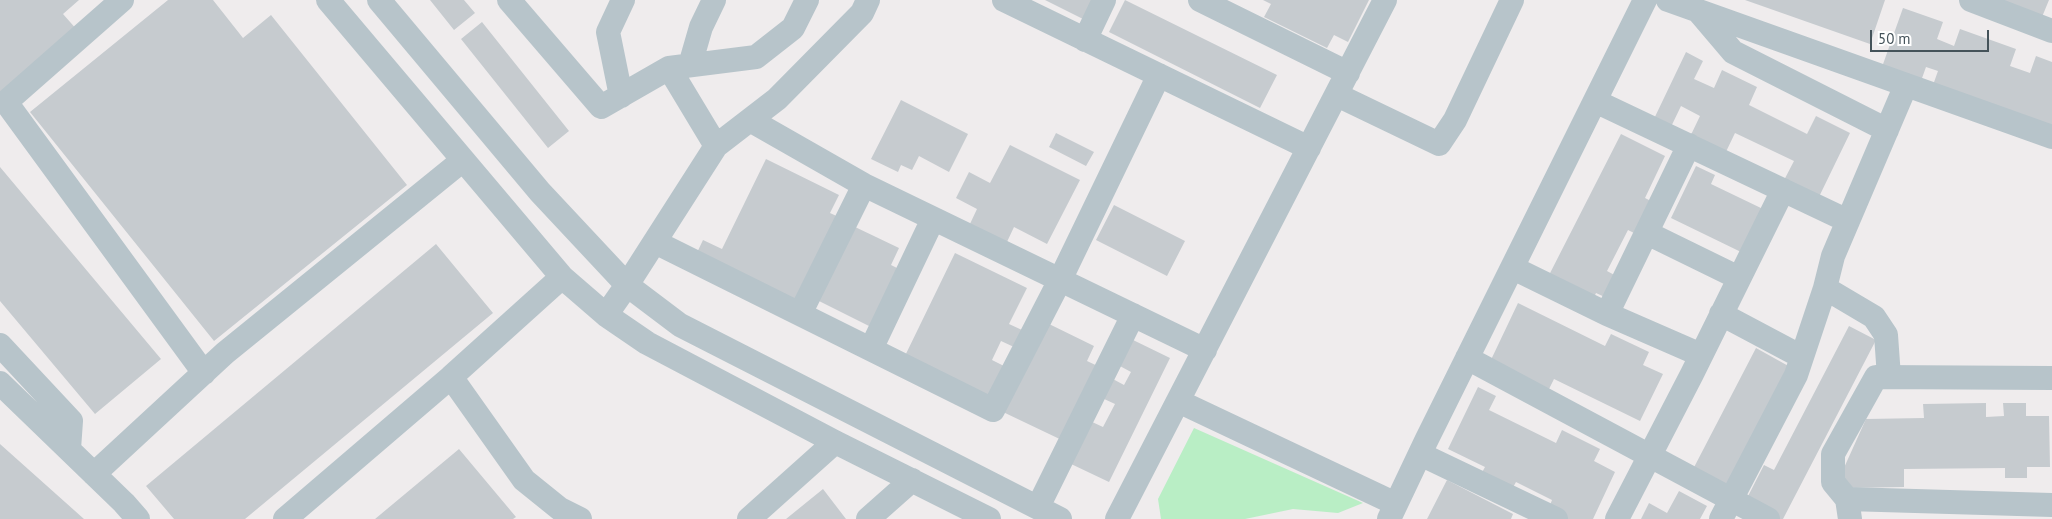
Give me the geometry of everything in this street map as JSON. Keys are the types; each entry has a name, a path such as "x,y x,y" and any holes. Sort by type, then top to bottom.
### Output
{"street":[{"path":"122,0 6,102 204,373"},
{"path":"328,0 562,277 606,315 647,343 835,442 989,519"},
{"path":"380,0 540,192 628,285 680,325 1060,519"},
{"path":"621,96 608,32 623,0"},
{"path":"680,67 714,0"},
{"path":"518,4 601,108 680,67 756,57 793,28 807,0"},
{"path":"606,315 628,285 716,146 777,99 856,20 862,13 868,0"},
{"path":"1004,0 1309,148"},
{"path":"1085,40 1104,0"},
{"path":"1200,0 1348,73"},
{"path":"1117,519 1385,0"},
{"path":"1336,95 1439,144 1455,120 1512,0"},
{"path":"1178,401 1393,512 1467,358 1645,0"},
{"path":"1668,0 2052,137"},
{"path":"1971,0 2052,31"},
{"path":"1697,10 1733,52 1887,130"},
{"path":"680,67 716,146"},
{"path":"655,242 993,410 1060,280 1159,76"},
{"path":"1726,509 1796,375 1825,288 1833,256 1906,85"},
{"path":"1595,101 1848,221"},
{"path":"750,120 864,185 1205,350"},
{"path":"1607,314 1689,145"},
{"path":"94,474 226,353 463,160"},
{"path":"800,314 864,185"},
{"path":"1617,519 1722,314 1782,190"},
{"path":"871,349 933,218"},
{"path":"1648,232 1740,278"},
{"path":"1513,268 1607,314 1701,355"},
{"path":"285,519 451,377 562,277"},
{"path":"1825,288 1874,317 1886,335 1889,377"},
{"path":"1722,314 1802,357"},
{"path":"1038,507 1133,315"},
{"path":"0,345 71,420 69,449"},
{"path":"1467,358 1650,456 1726,509 1768,519"},
{"path":"451,377 524,480 563,516"},
{"path":"2052,378 1876,377 1833,454 1833,482 1848,509 2052,505"},
{"path":"0,383 124,503 138,519"},
{"path":"749,519 835,442"},
{"path":"1420,454 1526,513 1556,519"},
{"path":"868,519 912,480"}],"green space":[{"path":"1194,428 1363,503 1338,513 1293,509 1245,519 1161,519 1158,499"}],"building":[{"path":"0,0 79,0 63,14 78,31 0,98"},
{"path":"168,0 213,0 243,38 271,15 407,185 214,341 30,112"},
{"path":"430,0 464,0 475,13 454,30"},
{"path":"1045,0 1100,0 1089,22"},
{"path":"1125,0 1277,75 1260,108 1109,32"},
{"path":"1263,0 1369,0 1348,42 1334,35 1327,48 1264,17 1271,4"},
{"path":"1745,0 1885,0 1870,44"},
{"path":"1999,0 2049,0 2042,17"},
{"path":"1903,8 1943,22 1937,39 1954,46 1960,29 2016,49 2010,66 2030,73 2036,56 2052,62 2052,129 1933,85 1938,71 1926,67 1921,81 1882,67"},
{"path":"482,22 569,131 548,148 461,39"},
{"path":"1686,52 1703,61 1694,79 1714,88 1722,70 1757,87 1749,105 1807,134 1816,116 1850,133 1816,203 1781,186 1794,161 1735,133 1723,158 1688,141 1700,116 1681,106 1669,131 1652,123"},
{"path":"901,100 968,134 949,172 919,156 912,170 901,165 898,172 871,159"},
{"path":"1056,133 1094,152 1086,166 1049,147"},
{"path":"1621,134 1665,156 1645,198 1657,204 1640,236 1628,230 1607,271 1620,278 1609,299 1596,293 1591,304 1546,281"},
{"path":"1010,145 1080,180 1047,244 1014,227 1006,244 969,226 977,209 956,198 969,172 990,183"},
{"path":"766,159 839,195 830,213 843,219 799,311 694,259 703,240 722,249"},
{"path":"1696,166 1715,175 1711,184 1763,209 1741,252 1671,218"},
{"path":"0,167 161,359 95,414 0,301"},
{"path":"1114,205 1185,241 1167,276 1096,240"},
{"path":"853,226 899,248 891,265 907,273 879,331 817,300"},
{"path":"436,244 493,313 245,519 174,519 146,486"},
{"path":"955,253 1027,288 1009,324 1022,330 1014,347 1001,341 992,360 1006,367 988,404 902,362"},
{"path":"1518,303 1605,346 1611,334 1649,352 1643,365 1663,374 1640,421 1554,379 1547,393 1489,364"},
{"path":"1047,323 1094,346 1087,361 1104,369 1068,443 1003,412"},
{"path":"1849,326 1876,340 1783,519 1774,519 1744,504 1764,465 1774,470"},
{"path":"1131,339 1170,358 1109,482 1069,463 1090,421 1103,427 1115,404 1102,398 1111,378 1124,385 1131,372 1118,365"},
{"path":"1756,348 1792,368 1726,494 1690,475"},
{"path":"1478,387 1496,396 1489,410 1556,443 1562,430 1600,449 1594,461 1615,472 1593,519 1560,519 1547,513 1552,500 1516,482 1511,491 1480,476 1485,467 1448,449"},
{"path":"1986,403 1986,417 2004,416 2003,403 2026,403 2026,416 2049,416 2050,467 2027,467 2027,478 2005,478 2005,468 1904,469 1904,487 1843,488 1843,470 1866,419 1924,418 1923,404"},
{"path":"0,444 84,519 0,519"},
{"path":"459,449 516,517 513,519 375,519"},
{"path":"1447,480 1513,514 1511,519 1427,519"},
{"path":"823,489 846,519 786,519"},
{"path":"1679,491 1707,506 1700,519 1641,519 1649,503 1667,513"}]}
